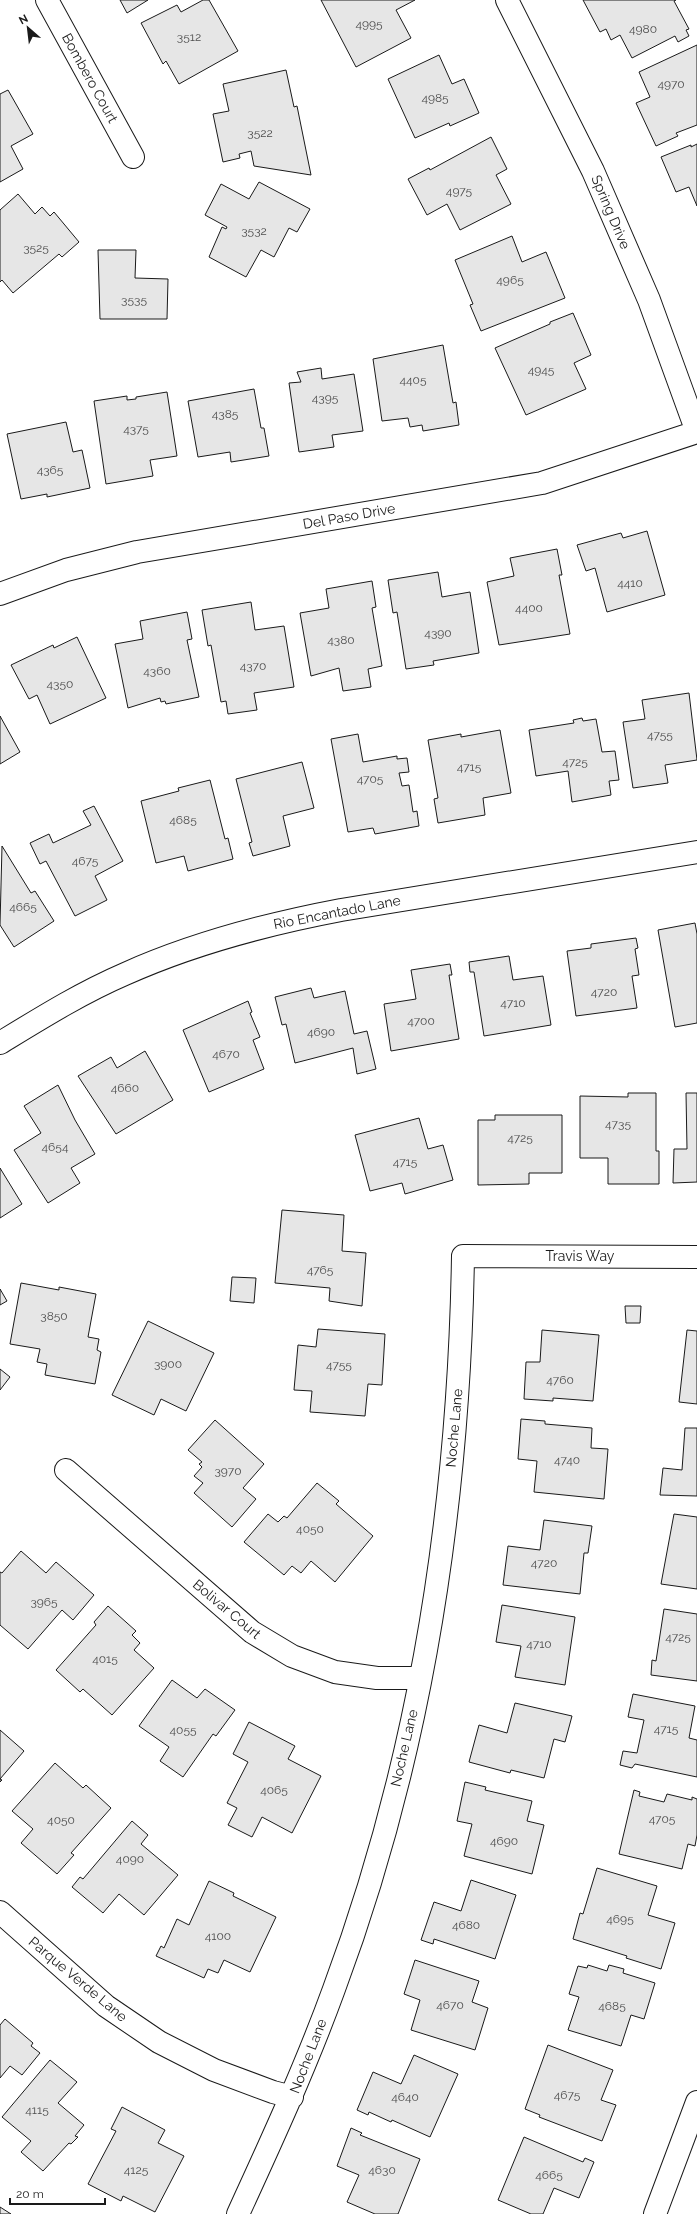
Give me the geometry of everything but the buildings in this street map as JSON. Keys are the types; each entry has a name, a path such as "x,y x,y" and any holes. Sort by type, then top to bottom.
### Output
{"street":[{"name":"Bombero Court","path":"47,0 133,157"},
{"name":"Spring Drive","path":"507,0 593,171 649,300 697,432"},
{"name":"Del Paso Drive","path":"0,594 66,570 137,552 542,483 697,432"},
{"name":"Rio Encantado Lane","path":"0,1043 55,1009 125,974 204,943 275,923 341,910 697,852"},
{"name":"Travis Way","path":"463,1256 697,1257"},
{"name":"Noche Lane","path":"238,2214 292,2097 335,1988 371,1878 403,1758 420,1678 441,1553 455,1430 463,1256"},
{"name":"Bolivar Court","path":"66,1470 252,1632 292,1656 335,1672 377,1678 420,1678"},
{"name":"Parque Verde Lane","path":"0,1912 106,2006 159,2042 214,2070 273,2092 292,2097"},
{"path":"655,2214 697,2102"}]}
